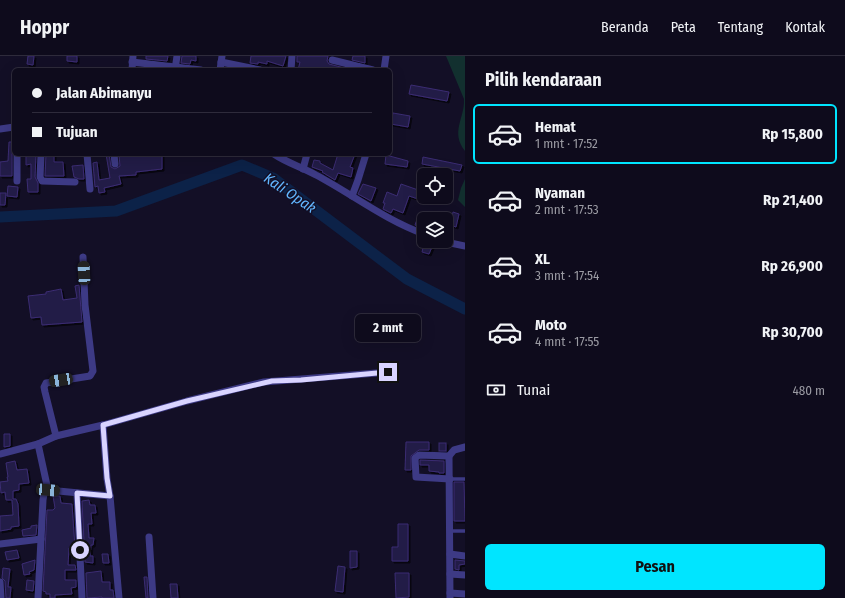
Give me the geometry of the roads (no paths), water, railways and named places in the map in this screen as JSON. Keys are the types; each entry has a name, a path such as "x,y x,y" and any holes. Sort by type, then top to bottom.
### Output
{"street":[{"path":"132,59 175,68 177,56"},
{"path":"291,68 292,56"},
{"path":"384,68 386,56"},
{"path":"332,60 365,68"},
{"path":"221,63 249,68"},
{"path":"0,129 12,127"},
{"path":"17,156 17,182"},
{"path":"41,156 40,177 42,181 75,182"},
{"path":"87,156 90,189"},
{"path":"114,156 115,164"},
{"path":"278,156 352,196 405,227 417,231"},
{"path":"303,169 307,156"},
{"path":"352,196 365,156"},
{"path":"453,243 465,246"},
{"path":"56,436 44,387 46,383 90,376 93,371 86,305 83,257"},
{"path":"0,454 38,444 56,436 103,425 187,401 272,381 301,380 388,372"},
{"path":"103,425 119,598"},
{"path":"38,444 48,490"},
{"path":"465,447 454,450 449,456 450,596 465,594"},
{"path":"449,456 418,455 415,458 415,475 416,477 421,478 450,479"},
{"path":"48,490 110,496"},
{"path":"38,598 43,500 44,494 48,490"},
{"path":"77,493 82,598"},
{"path":"149,538 153,598"},
{"path":"0,544 41,539"},
{"path":"450,554 465,556"},
{"path":"450,574 465,575"},
{"path":"0,582 1,598"}],"lane":[{"path":"450,479 465,479"},
{"path":"450,532 465,531"}],"waterway":[{"name":"Kali Opak","path":"0,217 116,211 242,165 273,178 407,279 465,309"}]}
